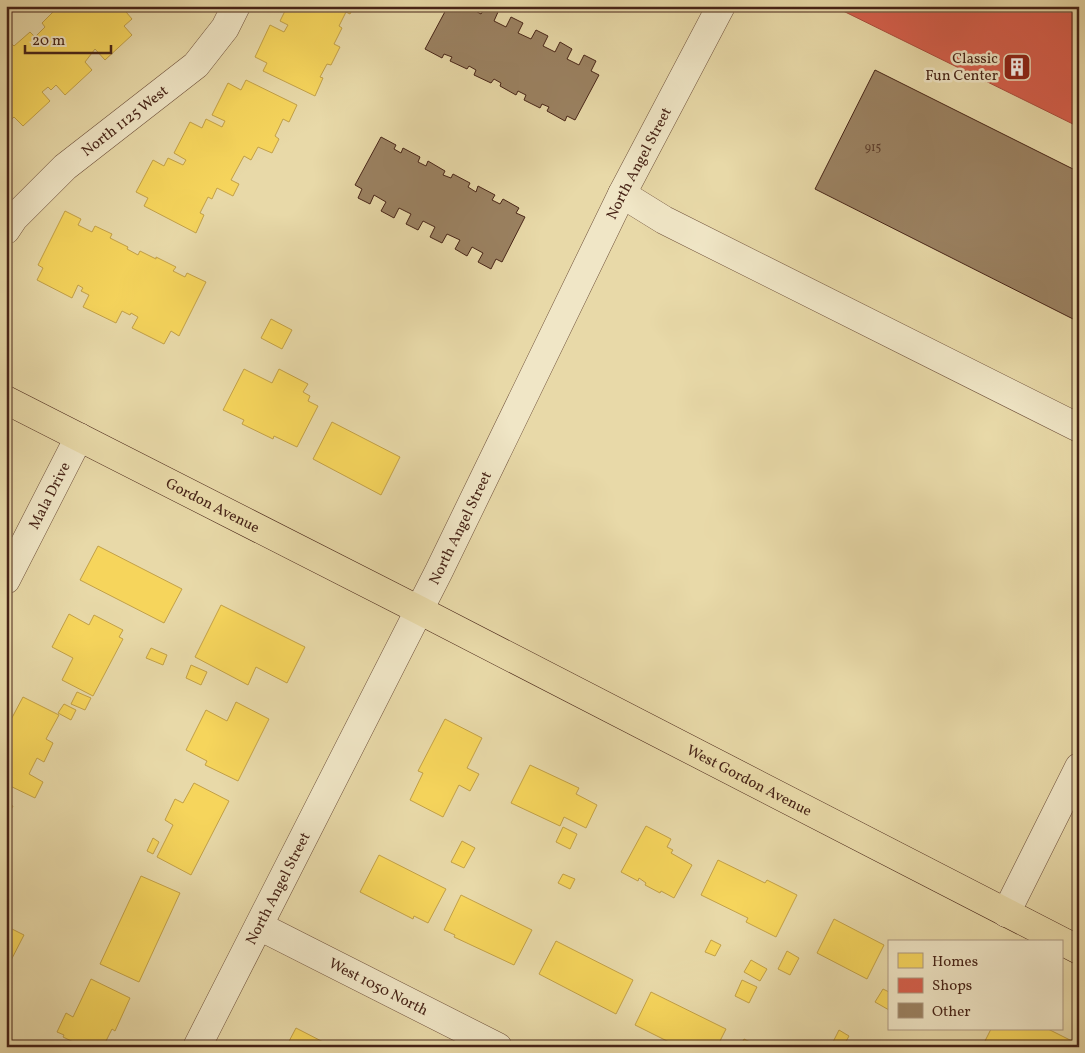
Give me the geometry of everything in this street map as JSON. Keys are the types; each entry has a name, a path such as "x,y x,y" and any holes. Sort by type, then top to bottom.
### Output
{"main road":[{"name":"Gordon Avenue","path":"6,400 420,610"},
{"name":"West Gordon Avenue","path":"420,610 1059,940"},
{"name":"West Gordon Avenue","path":"1062,941 1079,950"}],"street":[{"name":"North 1125 West","path":"6,230 14,218 65,167 196,65 225,28 236,6"},
{"name":"North Angel Street","path":"197,1047 420,610 622,194 720,6"},
{"path":"622,194 664,220 1079,428"},
{"name":"Mala Drive","path":"6,580 79,437"},
{"path":"1006,913 1079,767"},
{"name":"West 1050 North","path":"259,926 498,1047"}],"building: Homes":[{"path":"54,6 121,6 132,19 124,26 132,35 105,60 95,49 85,62 92,70 65,95 56,85 51,90 48,87 42,92 50,101 23,126 14,117 8,123 6,122 6,48 11,43 14,46 30,32 35,37 45,27 42,23 56,9"},
{"path":"276,6 354,6 350,14 346,12 339,26 342,28 334,44 340,47 331,65 327,64 320,77 323,78 315,96 263,71 267,63 255,57 270,25 284,32 288,25 280,21 285,11"},
{"path":"246,80 297,105 289,122 283,119 275,136 279,139 272,153 258,147 251,160 244,156 231,180 239,184 233,196 217,188 212,199 208,197 200,213 204,215 196,233 144,206 148,198 136,192 153,160 164,166 168,158 183,165 186,160 174,153 190,122 202,128 206,119 222,127 225,121 212,115 228,83 241,90"},
{"path":"65,211 81,219 78,225 92,232 95,226 112,234 110,238 128,247 127,249 138,255 140,251 156,259 156,257 176,267 173,271 185,277 187,273 206,282 179,336 171,331 164,344 132,328 138,317 131,313 130,315 122,311 116,323 83,307 89,295 81,291 83,288 78,285 72,298 37,280 43,268 38,265"},
{"path":"271,319 292,330 282,349 261,338"},
{"path":"244,369 272,383 279,369 308,384 303,392 310,396 308,401 318,406 297,447 274,436 273,439 242,424 244,420 223,410"},
{"path":"332,422 400,457 381,495 313,459"},
{"path":"98,546 182,589 164,623 80,580"},
{"path":"221,605 305,647 287,683 256,667 248,685 195,657"},
{"path":"69,614 89,625 94,615 123,630 119,637 123,639 93,696 62,680 73,658 52,647"},
{"path":"151,648 167,655 163,665 146,658"},
{"path":"191,665 207,672 201,685 186,678"},
{"path":"77,692 91,698 85,710 71,704"},
{"path":"23,697 59,715 46,739 53,743 44,762 37,758 29,774 43,782 35,798 6,784 6,729"},
{"path":"236,702 269,719 238,781 205,765 207,761 186,750 206,710 227,721"},
{"path":"64,704 76,710 71,720 58,713"},
{"path":"445,719 482,738 467,768 479,774 470,791 459,785 443,817 410,800 423,773 418,771"},
{"path":"530,765 579,788 576,794 597,805 586,828 564,817 560,826 511,803"},
{"path":"194,783 229,801 191,875 157,857 173,825 165,820 175,799 183,803"},
{"path":"6,803 13,806 6,819"},
{"path":"646,826 671,839 667,847 673,850 671,853 692,865 674,898 645,885 646,883 639,878 638,881 621,872"},
{"path":"563,827 577,834 570,849 556,842"},
{"path":"153,838 159,842 153,854 147,851"},
{"path":"462,841 475,848 464,868 451,862"},
{"path":"379,855 446,889 428,923 414,916 413,919 360,892"},
{"path":"718,860 765,883 767,880 797,895 776,937 746,922 748,918 701,895"},
{"path":"563,874 575,879 570,889 558,883"},
{"path":"141,876 180,893 139,982 100,964"},
{"path":"461,895 532,930 514,965 454,937 455,935 444,930"},
{"path":"834,919 884,945 867,979 817,953"},
{"path":"6,926 24,935 6,970"},
{"path":"711,940 721,945 715,956 705,952"},
{"path":"556,941 633,980 616,1014 539,974"},
{"path":"787,951 799,958 790,975 778,969"},
{"path":"751,960 767,969 760,981 744,972"},
{"path":"91,979 130,998 115,1031 112,1029 103,1047 84,1047 57,1032 66,1013 73,1017"},
{"path":"742,980 757,987 749,1003 735,996"},
{"path":"883,989 888,992 888,1009 875,1002"},
{"path":"651,992 726,1029 717,1047 679,1047 635,1025"},
{"path":"296,1028 333,1047 286,1047"},
{"path":"839,1030 849,1036 843,1047 833,1042"},
{"path":"990,1030 1050,1030 1072,1041 1069,1047 998,1047 985,1041"},
{"path":"744,1039 760,1047 740,1047"}],"building: Shops":[{"name":"Classic Fun Center","path":"833,6 1079,6 1079,127"}],"building: Other":[{"path":"448,6 471,6 470,8 481,14 486,6 488,6 498,12 494,21 506,27 511,17 523,23 518,33 531,39 536,30 548,36 543,46 555,52 560,42 572,49 567,59 579,65 584,55 596,61 591,71 599,75 575,120 567,116 565,121 547,111 549,107 542,104 540,108 524,100 526,95 518,91 516,95 500,86 501,83 494,79 491,83 474,75 476,70 469,66 467,69 450,61 452,57 444,54 442,58 425,49"},
{"path":"875,70 1079,172 1079,322 815,189"},
{"path":"381,137 396,145 394,149 401,153 403,148 420,157 418,162 426,166 428,161 445,171 443,175 451,178 453,174 470,183 468,187 476,192 478,186 495,195 492,200 500,204 503,199 519,208 516,213 525,217 502,262 496,259 491,269 478,262 483,253 472,247 467,256 455,249 460,240 447,234 442,243 430,237 435,227 423,221 418,230 406,224 411,214 399,208 394,218 381,211 386,202 374,195 370,204 358,198 362,189 355,185"}],"place":[{"name":"Classic Fun Center","path":"1017,67"}]}
